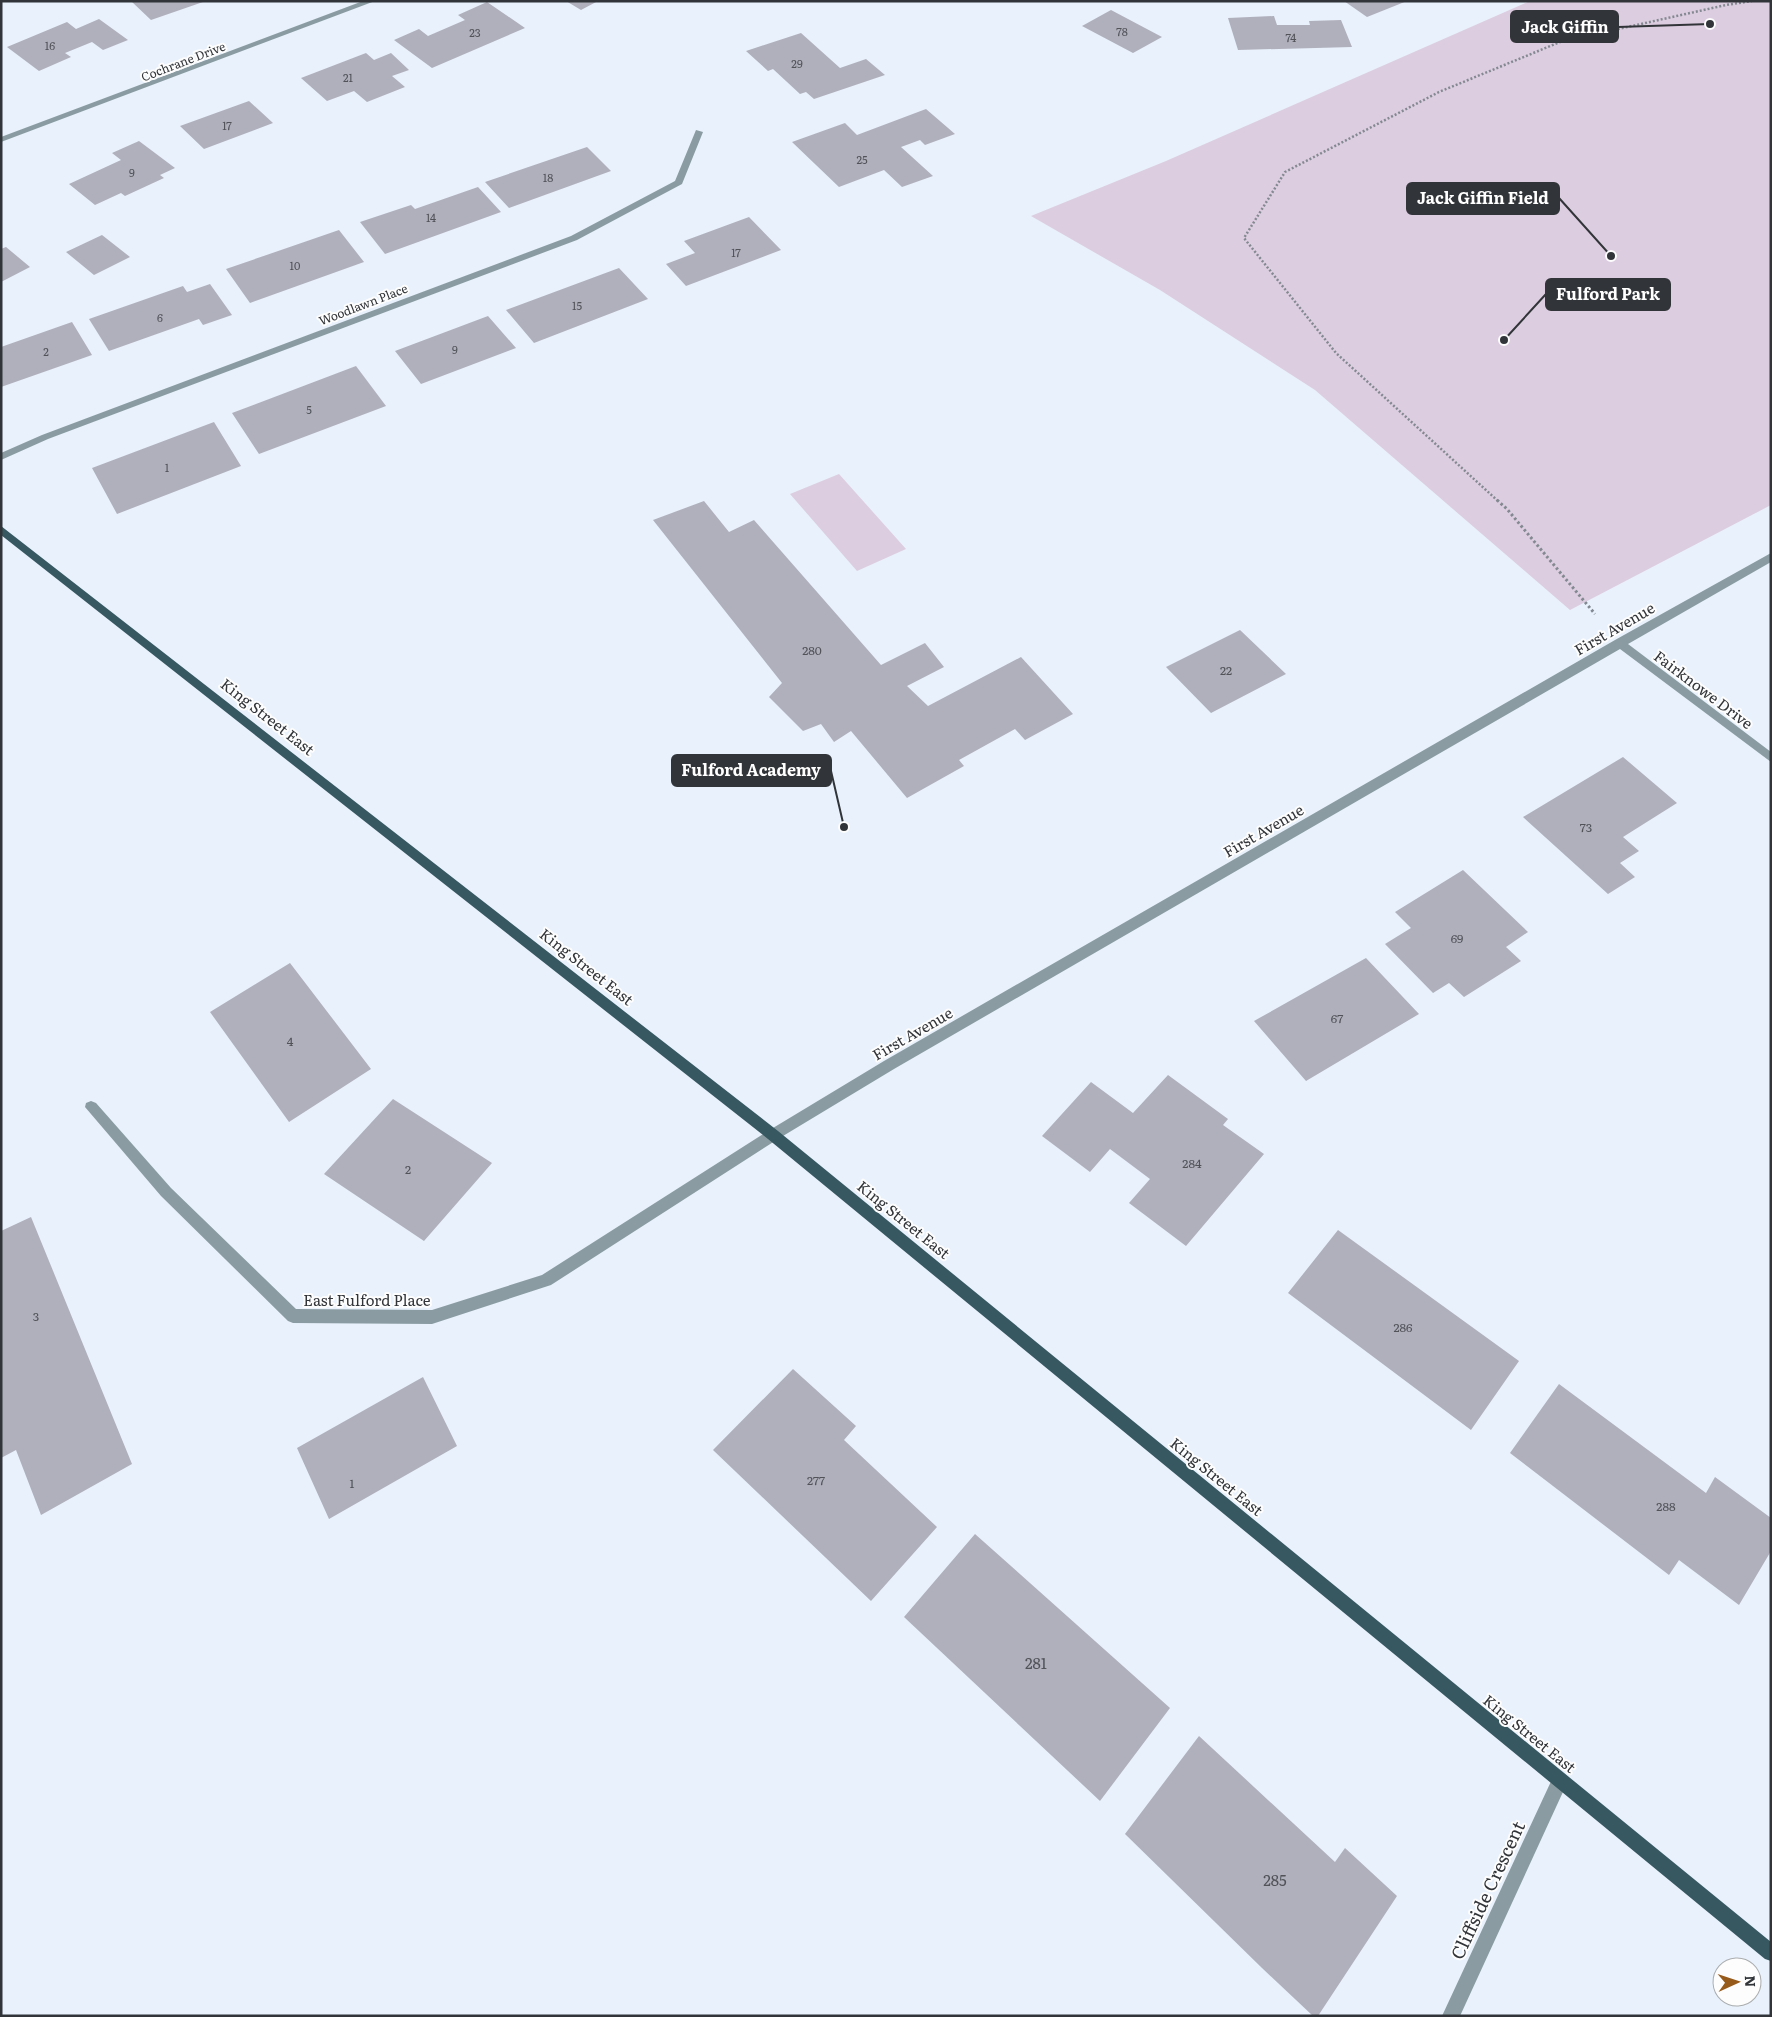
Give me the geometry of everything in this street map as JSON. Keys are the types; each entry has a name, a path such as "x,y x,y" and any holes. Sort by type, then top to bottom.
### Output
{"main road":[{"name":"King Street East","path":"1,529 773,1135 1771,1954"}],"street":[{"name":"Cochrane Drive","path":"1,140 371,1"},
{"name":"Woodlawn Place","path":"1,457 46,437 574,238 679,182 699,132"},
{"name":"First Avenue","path":"773,1135 889,1065 1771,557"},
{"name":"Fairknowe Drive","path":"1619,643 1771,758"},
{"name":"East Fulford Place","path":"91,1107 166,1192 293,1316 432,1317 546,1280 773,1135"},
{"name":"Cliffside Crescent","path":"1451,2016 1560,1781"}],"path":[{"path":"1619,643 1507,509 1336,353 1244,238 1285,172 1439,92 1560,42 1726,5 1752,1"}],"shaded area":[{"path":"1530,1 1771,1 1771,505 1570,610 1315,390 1160,290 1031,216 1166,161"},
{"path":"839,474 906,549 857,571 790,494"}],"building":[{"path":"131,1 203,1 203,2 151,20"},
{"path":"566,1 598,1 581,10"},
{"path":"1344,1 1407,1 1367,17"},
{"path":"487,2 525,28 432,68 394,40 419,29 428,36 465,20 458,15"},
{"path":"1111,10 1162,37 1133,53 1082,26"},
{"path":"1274,16 1277,25 1310,25 1309,21 1341,20 1352,47 1238,50 1228,18"},
{"path":"99,19 128,40 103,50 92,42 65,53 71,57 39,71 7,47 67,22 76,29"},
{"path":"801,33 840,68 866,59 885,75 814,99 806,92 800,94 773,69 768,71 746,51"},
{"path":"366,53 374,60 391,53 409,70 392,76 405,87 367,102 354,91 327,101 301,78"},
{"path":"249,101 273,123 204,149 180,126"},
{"path":"926,109 955,134 925,145 920,140 901,147 933,176 902,187 884,170 839,187 792,142 845,123 857,135"},
{"path":"139,141 175,168 160,175 164,178 125,196 121,193 95,205 69,184 121,160 112,153"},
{"path":"587,147 611,171 509,208 485,182"},
{"path":"478,187 501,212 385,254 360,222 411,205 415,209"},
{"path":"749,217 781,250 686,286 666,264 695,253 684,241"},
{"path":"339,230 364,262 250,303 226,269"},
{"path":"102,235 130,257 94,275 66,252"},
{"path":"6,247 30,267 1,282 1,249"},
{"path":"619,268 648,299 534,343 506,310"},
{"path":"210,284 232,315 203,325 199,319 109,351 89,319 183,286 187,292"},
{"path":"488,316 516,348 421,384 395,351"},
{"path":"72,322 92,355 1,387 1,347"},
{"path":"356,366 386,406 259,454 232,413"},
{"path":"214,422 241,466 117,514 92,468"},
{"path":"704,501 729,532 754,520 881,665 925,643 944,667 907,686 928,706 1021,657 1073,714 1025,740 1015,729 959,760 964,766 907,798 851,731 834,742 821,724 803,731 769,697 782,683 653,520"},
{"path":"1240,630 1286,674 1211,713 1166,667"},
{"path":"1623,757 1677,803 1623,837 1639,851 1620,863 1635,877 1608,894 1523,817"},
{"path":"1463,870 1528,932 1506,947 1521,961 1464,997 1449,983 1433,993 1385,944 1411,928 1395,912"},
{"path":"1366,958 1419,1014 1306,1081 1254,1021"},
{"path":"290,963 371,1069 289,1122 210,1012"},
{"path":"1168,1075 1228,1119 1223,1125 1264,1154 1186,1246 1129,1203 1150,1179 1110,1149 1090,1172 1042,1136 1091,1082 1133,1113"},
{"path":"393,1099 492,1163 424,1241 324,1174"},
{"path":"31,1217 132,1464 41,1515 16,1450 1,1458 1,1231"},
{"path":"1338,1230 1519,1361 1471,1430 1288,1293"},
{"path":"793,1369 856,1426 844,1440 937,1527 871,1601 713,1450"},
{"path":"423,1377 457,1446 329,1519 297,1448"},
{"path":"1559,1384 1706,1493 1715,1477 1771,1518 1771,1551 1739,1605 1679,1560 1669,1575 1510,1453"},
{"path":"975,1534 1170,1708 1100,1801 904,1617"},
{"path":"1199,1736 1335,1862 1345,1848 1397,1896 1318,2016 1313,2016 1262,1968 1125,1834"}],"place":[{"name":"Jack Giffin","path":"1710,24"},
{"name":"Jack Giffin Field","path":"1611,256"},
{"name":"Fulford Park","path":"1504,340"},
{"name":"Fulford Academy","path":"844,827"}]}
